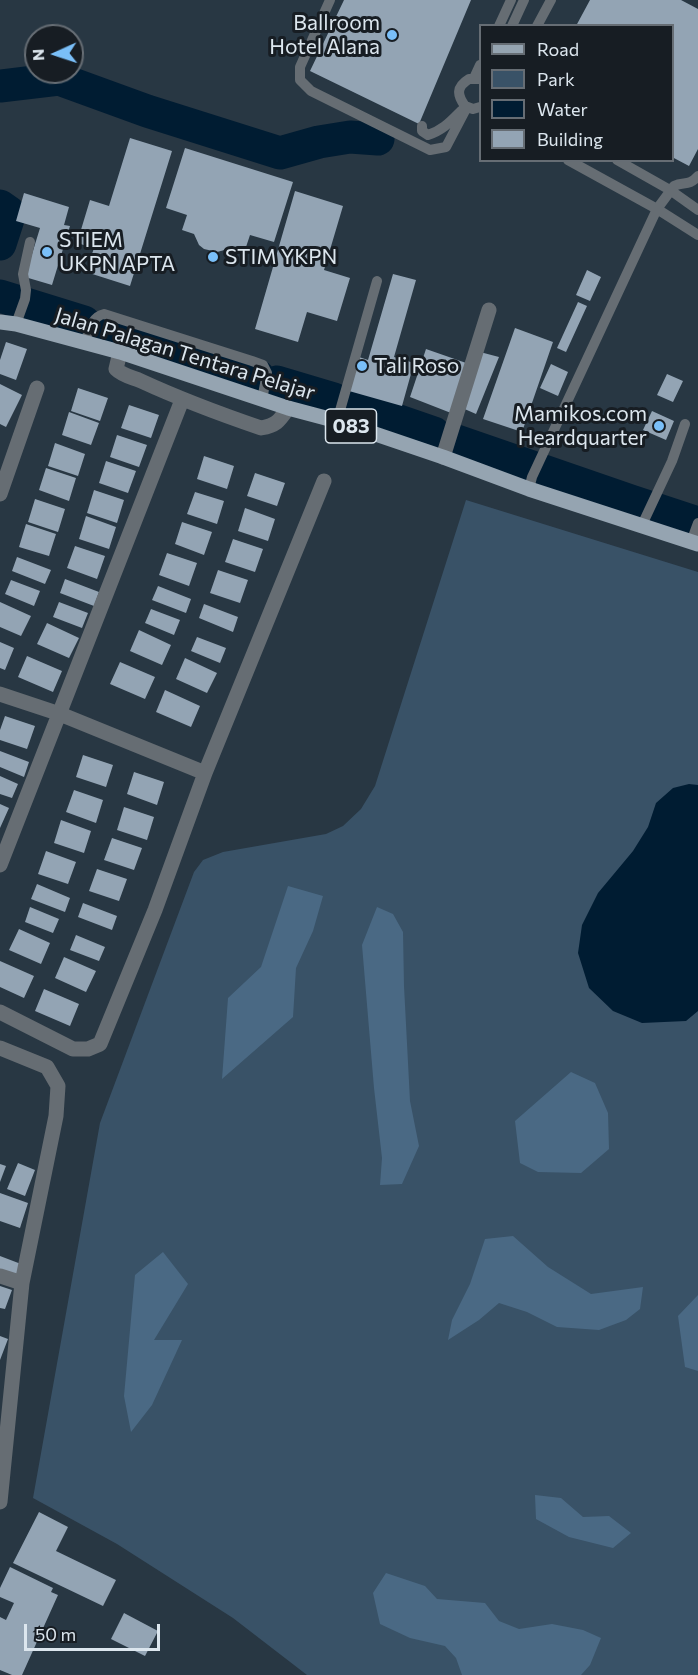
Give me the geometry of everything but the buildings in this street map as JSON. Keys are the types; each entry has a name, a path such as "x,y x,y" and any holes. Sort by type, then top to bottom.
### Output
{"main road":[{"name":"Jalan Palagan Tentara Pelajar","path":"0,322 18,318 85,343 120,352 262,400 336,421 695,536"}],"street":[{"path":"443,457 489,310"},
{"path":"120,352 116,369 121,374 183,400 261,428 278,423 288,408"},
{"path":"0,494 37,388"},
{"path":"0,865 183,400"},
{"path":"0,1012 73,1049 88,1049 100,1044 155,910 205,773 324,482"},
{"path":"0,694 60,714 205,773"},
{"path":"0,1048 47,1067 58,1086 56,1116 22,1283 4,1430 0,1502"},
{"path":"0,1276 22,1283"}],"lane":[{"path":"330,0 300,67 300,81 305,87 430,150 446,147 473,108"},
{"path":"500,24 511,0"},
{"path":"513,24 524,0"},
{"path":"538,24 551,0"},
{"path":"473,108 460,98 460,87 468,79 477,79"},
{"path":"422,126 422,131 428,135 445,127 473,108"},
{"path":"572,162 698,234"},
{"path":"621,162 670,190 698,210"},
{"path":"530,483 657,209 677,184 686,184 698,176"},
{"path":"18,318 25,299 23,274 30,242"},
{"path":"336,421 377,281"},
{"path":"85,343 94,320 104,314 252,361 263,365 267,373 262,400"},
{"path":"645,519 672,461 686,424"}],"green space":[{"path":"466,500 698,572 698,1675 307,1675 233,1618 117,1544 33,1498 100,1123 194,872 203,860 223,852 326,834 343,826 361,809 375,786"}],"shaded area":[{"path":"288,886 323,896 313,931 296,968 293,1017 222,1079 228,998 261,967"},
{"path":"377,907 393,914 403,932 410,1101 419,1146 402,1184 380,1185 382,1158 362,945"},
{"path":"571,1072 595,1083 608,1113 609,1149 581,1173 538,1172 520,1163 515,1121"},
{"path":"513,1236 548,1267 591,1294 643,1287 640,1309 626,1320 599,1330 557,1327 527,1312 499,1303 479,1320 448,1340 452,1320 470,1284 485,1239"},
{"path":"163,1252 188,1284 154,1340 182,1340 152,1405 131,1432 124,1396 135,1275"},
{"path":"698,1295 698,1371 685,1367 678,1316"},
{"path":"535,1495 561,1498 583,1517 609,1516 631,1533 613,1548 569,1537 536,1519"},
{"path":"386,1573 425,1586 437,1599 485,1603 499,1621 519,1629 552,1624 583,1630 601,1638 590,1665 581,1675 462,1675 456,1658 445,1646 410,1638 380,1624 373,1593"}],"water":[{"path":"689,784 698,785 698,1011 686,1021 642,1023 613,1011 589,988 578,953 582,925 598,893 633,851 648,827 656,803 673,788"}],"waterway":[{"path":"0,86 59,79 147,111 280,153 319,142 350,137 378,139"},
{"path":"0,206 10,213 0,244"},
{"path":"0,296 84,322"},
{"path":"103,328 258,376"},
{"path":"277,382 334,399"},
{"path":"350,404 434,433"},
{"path":"457,441 698,523"}],"place":[{"name":"Ballroom Hotel Alana","path":"392,35"},
{"name":"STIEM UKPN APTA","path":"47,252"},
{"name":"STIM YKPN","path":"213,257"},
{"name":"Tali Roso","path":"362,366"},
{"name":"Mamikos.com Heardquarter","path":"659,426"}]}
